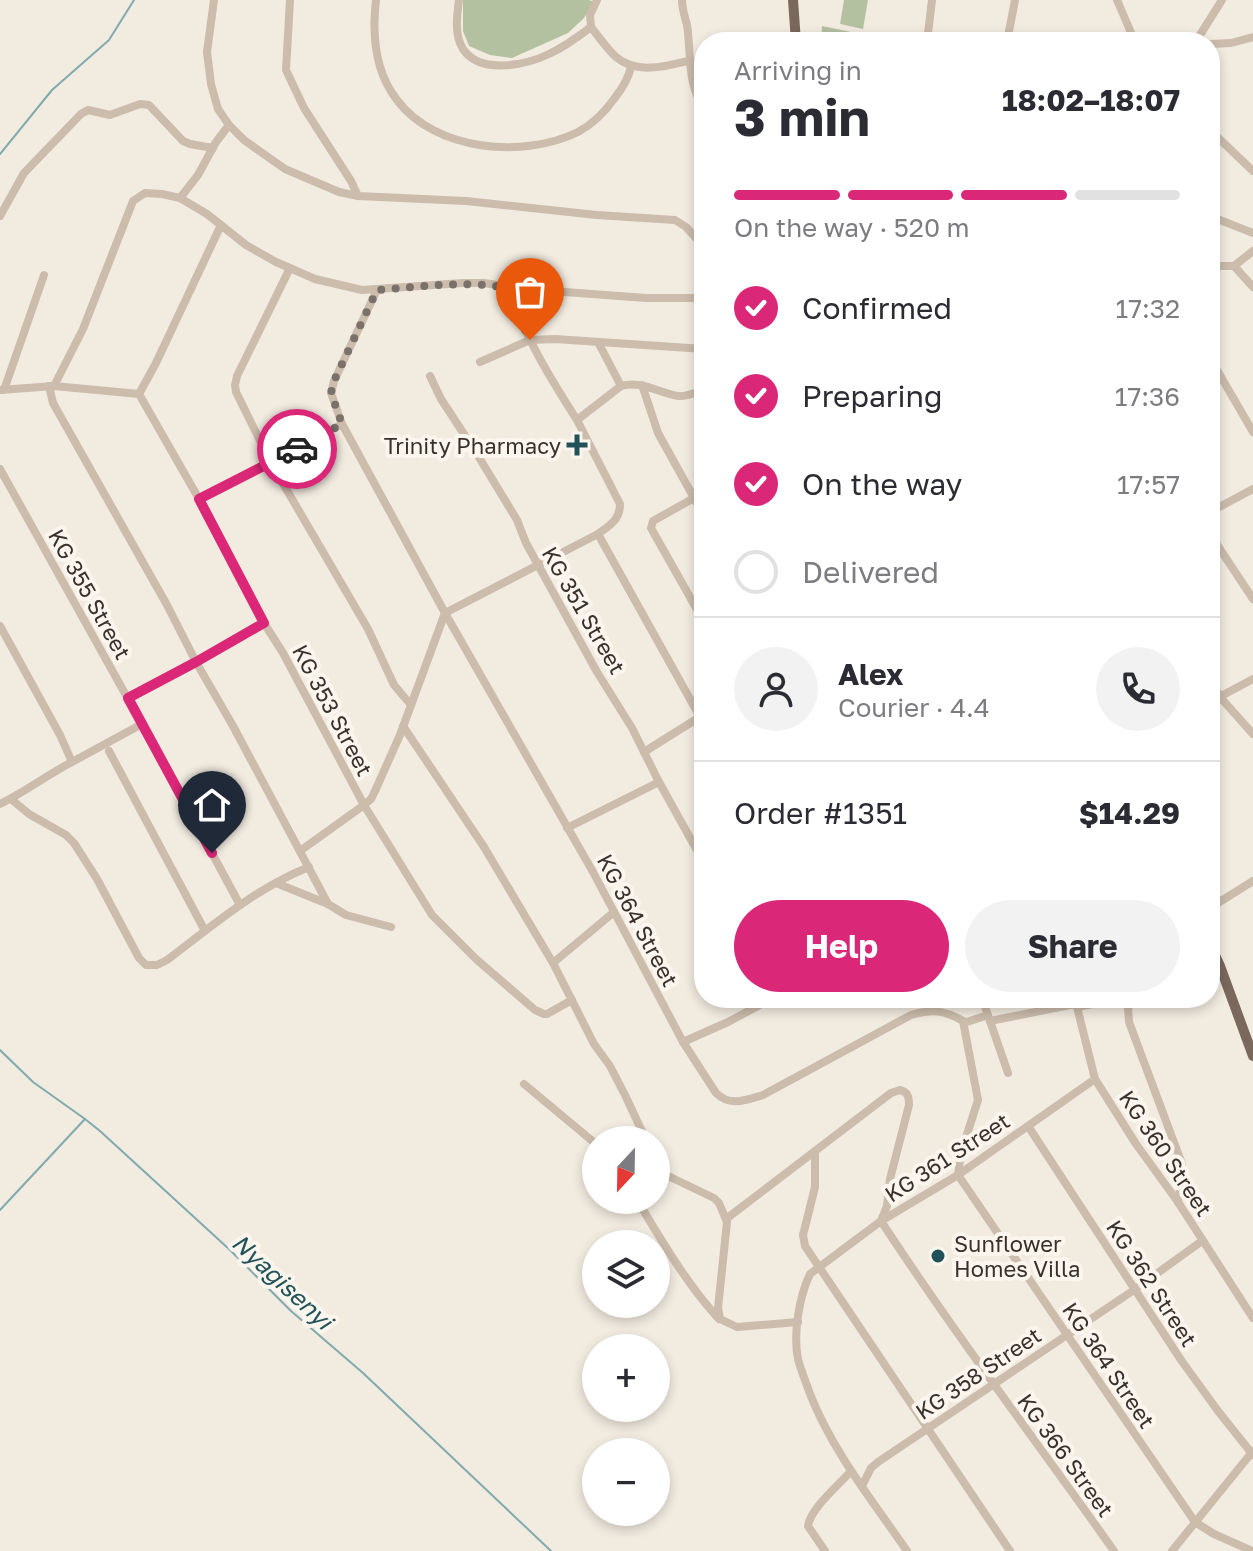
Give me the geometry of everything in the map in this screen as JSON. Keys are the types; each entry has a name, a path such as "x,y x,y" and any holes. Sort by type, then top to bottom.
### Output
{"main road":[{"path":"793,0 795,32"},
{"path":"1220,979 1252,1050"}],"street":[{"path":"214,0 207,52 208,70 218,109 244,140 285,169 339,192 358,196 451,200 675,220 694,236"},
{"path":"290,0 286,70 304,108 358,196"},
{"path":"376,0 375,41 386,82 396,100 413,117 431,131 447,137 486,145 527,146 576,133 607,110 622,90 631,67"},
{"path":"459,0 457,31 461,46 469,56 497,66 514,66 550,54 591,27"},
{"path":"597,0 590,15 591,27 615,56 631,67 669,65 691,60"},
{"path":"682,0 694,88"},
{"path":"928,32 932,0"},
{"path":"1009,32 1015,0"},
{"path":"1117,0 1131,32"},
{"path":"1202,32 1222,0"},
{"path":"1220,43 1253,37"},
{"path":"0,216 24,173 88,110 110,115 140,104 149,105 183,141 213,148"},
{"path":"180,198 229,125"},
{"path":"1220,140 1253,171"},
{"path":"328,904 167,605 53,403 51,386 83,329 133,201 145,193 180,198 207,214 246,245 290,268 315,279 362,290 484,283 508,288 646,298 694,298"},
{"path":"1220,220 1253,233"},
{"path":"44,275 2,390 51,386 139,394 221,225"},
{"path":"1220,266 1234,266 1253,251"},
{"path":"1234,266 1253,287"},
{"path":"290,268 237,376 236,392 271,463 368,629 394,685 411,705"},
{"path":"300,851 371,799 403,726 445,613 598,534 616,520 620,512 620,504 577,420 553,384 530,340 508,288"},
{"name":"KG 364 Street","path":"377,290 334,381 331,393 342,424 683,1042 716,1093 722,1099 735,1102 763,1095 911,1015 936,1010 957,1017 964,1023"},
{"path":"480,362 530,340 694,348"},
{"path":"598,342 621,386"},
{"path":"1220,375 1253,432"},
{"name":"KG 351 Street","path":"430,376 441,399 517,520 522,536 597,672 625,715 694,845"},
{"path":"577,420 621,386 629,384 682,396 694,393"},
{"path":"642,385 658,433 694,498 653,521 651,528 694,604"},
{"name":"KG 353 Street","path":"139,394 364,805 432,915 476,959 539,1013 547,1014 572,1000"},
{"path":"199,499 342,424"},
{"name":"KG 355 Street","path":"0,469 240,905"},
{"path":"1220,507 1253,489"},
{"path":"598,534 694,702"},
{"path":"1220,549 1253,599"},
{"path":"128,698 264,623"},
{"path":"0,626 72,762"},
{"path":"1253,679 1220,697 1253,734"},
{"path":"644,752 694,721"},
{"path":"0,804 142,724"},
{"path":"403,726 484,847 553,963 639,1126"},
{"path":"109,751 205,931"},
{"path":"567,828 659,782"},
{"path":"11,799 74,843 139,958 146,965 157,965 167,960 240,905 309,867"},
{"path":"1220,902 1253,881"},
{"path":"276,883 328,904 346,915 391,927"},
{"path":"553,963 614,912"},
{"path":"683,1042 754,1008"},
{"path":"986,1008 1008,1073"},
{"path":"958,1175 961,1153 978,1100 964,1023 1046,1008"},
{"name":"KG 360 Street","path":"1076,1008 1095,1079 1253,1318"},
{"path":"1128,1008 1129,1022 1182,1164 1178,1202"},
{"name":"KG 361 Street","path":"819,1268 881,1221 958,1175 1095,1079"},
{"path":"524,1084 582,1132"},
{"path":"726,1219 891,1093 900,1090 908,1094 909,1105 881,1221"},
{"name":"KG 362 Street","path":"1028,1126 1134,1290 1218,1411 1252,1453"},
{"path":"815,1152 815,1187 803,1241 1010,1551"},
{"name":"KG 364 Street","path":"958,1175 1195,1522 1252,1551"},
{"path":"670,1177 714,1198 726,1219 718,1308 720,1319"},
{"path":"645,1214 701,1299 720,1319 737,1327 798,1322"},
{"name":"KG 366 Street","path":"881,1221 992,1384 1114,1551"},
{"name":"KG 358 Street","path":"862,1486 871,1468 878,1462 1202,1241"},
{"path":"819,1268 810,1274 805,1285 796,1342 800,1368 822,1424 850,1472 907,1551"},
{"path":"1172,1551 1252,1453"},
{"path":"825,1551 807,1523 850,1472"}],"green space":[{"path":"463,0 595,2 568,33 512,58 490,55 469,46 463,31"},
{"path":"844,0 868,0 863,29 840,24"},
{"path":"822,26 851,32 822,32"}],"waterway":[{"path":"0,154 52,90 109,40 134,0"},
{"path":"0,1050 33,1082 85,1119"},
{"name":"Nyagisenyi","path":"0,1210 85,1119 230,1250 291,1311 363,1373 551,1551"}],"way so far":[{"path":"297,449 342,424 331,393 334,381 377,290 463,283 508,288 530,340"}],"place":[{"name":"Trinity Pharmacy","path":"577,445"},
{"name":"Sunflower Homes Villa","path":"938,1256"}],"route":[{"path":"212,853 128,698 264,623 199,499 297,449"}]}
